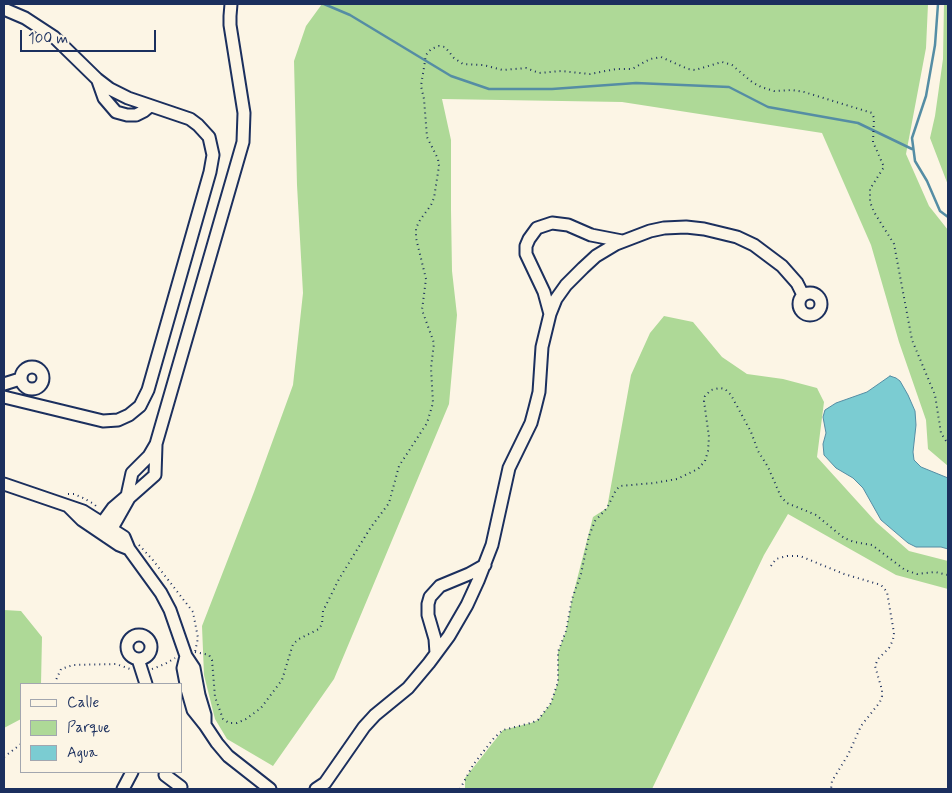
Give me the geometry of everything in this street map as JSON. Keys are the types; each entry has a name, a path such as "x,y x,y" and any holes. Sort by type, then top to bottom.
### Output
{"street":[{"path":"105,530 113,508 127,496 132,473 149,456 156,444 243,142 244,113 230,24 232,4"},
{"path":"4,9 25,18 54,36 97,79 110,89 128,98 190,119 209,137 213,155 210,172 148,390 140,406 129,415 118,420 103,421 4,397"},
{"path":"97,79 104,98 116,112 127,116 136,115 150,106"},
{"path":"550,314 544,292 526,254 526,246 537,228 552,223 568,225 591,235 622,241"},
{"path":"321,787 364,727 375,715 408,688 449,636 467,605 485,566 492,545 509,468 531,423 539,392 542,347 550,314 556,299 566,285 596,256 622,241 650,231 672,228 704,229 737,237 754,245 782,266 797,283 803,295"},
{"path":"4,384 20,379"},
{"path":"105,530 134,492 155,475 156,444"},
{"path":"4,484 69,507 82,520 124,537 129,549 156,586 170,610 186,654 183,668 193,710 228,756 270,789"},
{"path":"436,653 435,639 428,615 430,597 440,586 485,566"},
{"path":"140,664 146,683"},
{"path":"123,789 131,773"},
{"path":"165,775 181,787 180,789"}],"path":[{"path":"56,683 60,669 73,665 116,664 129,669 140,664 156,669 180,654 202,653 209,655 212,660 215,697 223,720 229,723 237,723 261,708 282,680 293,644 319,629 322,624 323,612 339,579 371,527 389,503 399,466 427,423 433,403 431,368 434,342 422,310 426,279 416,238 416,228 434,198 439,166 438,159 428,137 421,86 426,55 439,46 445,47 454,58 463,64 503,70 526,68 539,73 561,71 590,74 616,69 632,70 650,59 656,58 695,70 722,62 732,65 761,87 774,91 792,90 804,92 872,113 874,118 873,142 884,167 871,187 869,193 870,202 894,244 912,340 935,395 941,433 948,444"},
{"path":"460,789 473,765 494,738 503,730 538,720 551,703 558,682 558,652 566,631 572,599 581,574 589,536 595,521 607,508 616,490 620,486 677,479 698,469 705,461 709,437 704,401 705,396 711,390 725,389 731,395 768,466 781,497 787,503 816,515 844,538 872,545 906,570 917,574 935,572 948,575"},
{"path":"771,566 776,560 787,556 800,556 844,574 881,585 887,592 894,633 889,648 878,659 875,666 882,696 880,702 861,726 848,755 832,782 831,789"},
{"path":"4,757 20,745"}],"green space":[{"path":"322,4 928,4 926,48 906,154 929,206 948,230 948,466 928,449 926,420 899,342 871,245 822,133 622,102 442,99 451,140 452,271 457,315 449,404 334,679 273,766 227,739 215,719 204,675 202,626 293,385 303,293 297,185 294,61 306,26"},
{"path":"944,4 948,4 948,185 930,138 943,59"},
{"path":"664,316 693,322 722,357 747,374 783,379 817,388 824,402 817,457 876,522 909,551 948,561 948,589 896,575 788,514 764,555 652,789 465,789 465,778 503,730 538,720 551,703 558,682 558,652 566,631 572,599 593,517 607,508 631,375 650,333"},
{"path":"4,610 21,611 42,637 41,683 20,683 20,720 4,728"}],"water":[{"path":"890,376 900,381 915,411 914,460 921,467 948,478 948,549 941,547 916,547 908,543 881,520 863,488 853,478 836,468 824,455 823,444 826,433 823,417 825,410 836,403 867,392"}],"waterway":[{"path":"324,4 350,15 451,76 489,89 552,89 636,83 729,87 768,107 858,123 912,149"},
{"path":"938,4 935,45 926,96 912,138 915,161 927,181 940,211 948,217"}]}
